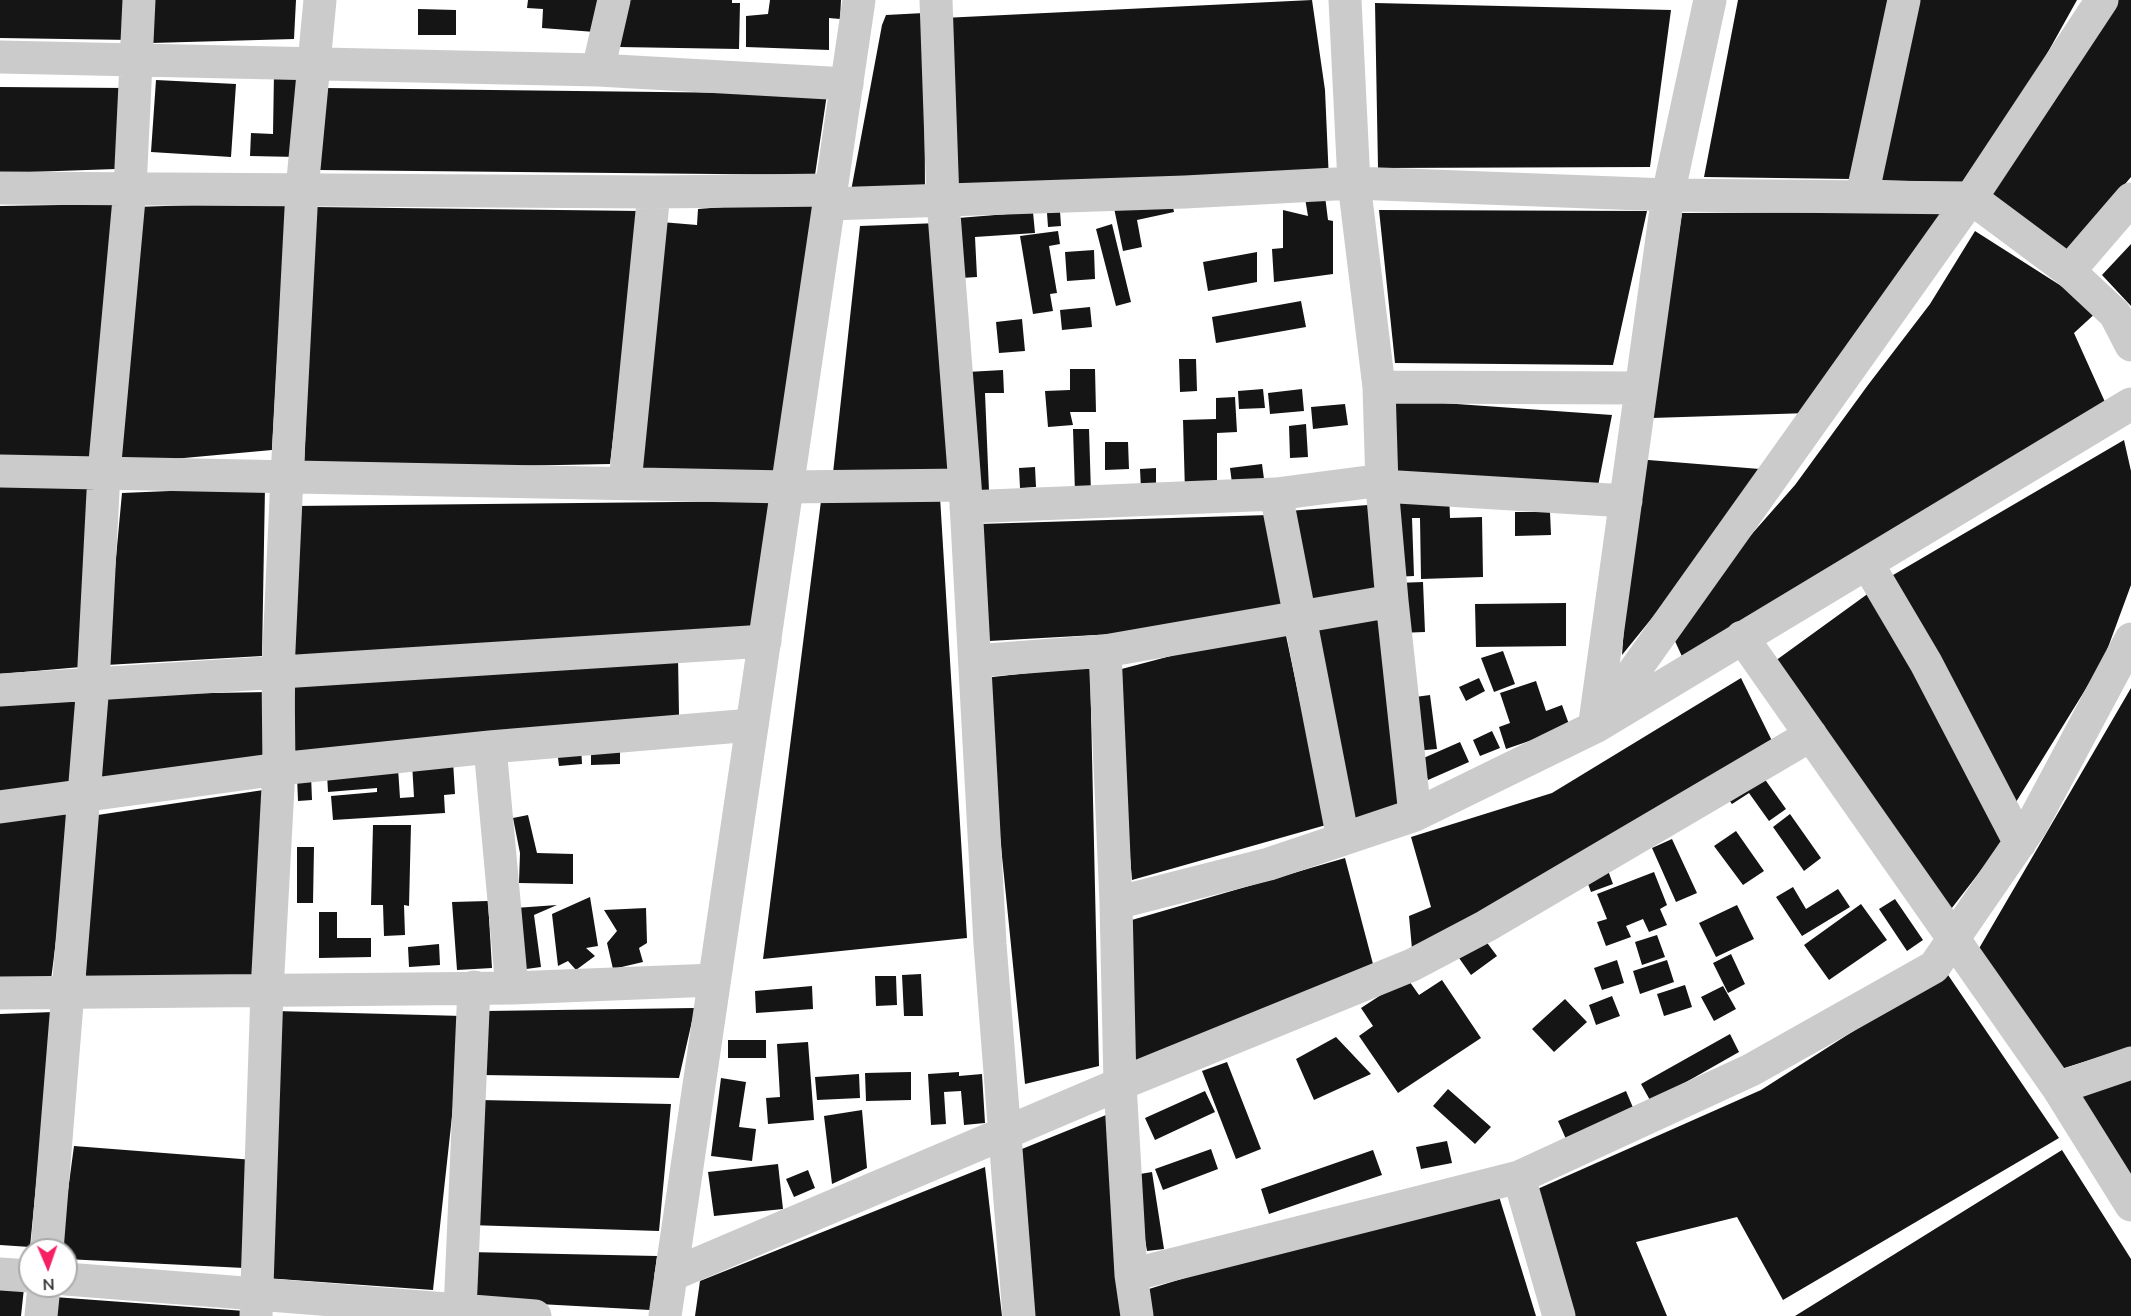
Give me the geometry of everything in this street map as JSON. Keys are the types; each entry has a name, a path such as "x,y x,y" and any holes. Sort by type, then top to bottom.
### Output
{"street":[{"path":"48,1238 93,684 104,473 130,188 139,0"},
{"path":"256,1305 267,991 279,769 278,671 286,477 302,190 320,0"},
{"path":"598,70 614,0"},
{"path":"664,1316 859,0"},
{"path":"936,0 944,201 965,496 990,944 1019,1316"},
{"path":"1344,0 1354,183 1379,387 1382,483 1392,602 1415,814"},
{"path":"1594,727 1668,195 1710,0"},
{"path":"1862,196 1904,0"},
{"path":"1594,727 1971,198 2102,0"},
{"path":"0,57 598,70 847,84"},
{"path":"0,188 654,192 944,201 1354,183 1668,195 1971,198 2069,271 2115,314 2131,345"},
{"path":"625,483 654,192"},
{"path":"2069,271 2131,199"},
{"path":"1379,387 1641,388"},
{"path":"1116,903 1269,864 1415,814 1594,727 2131,404"},
{"path":"0,471 787,487 965,496 1276,494 1382,483 1626,501"},
{"path":"1276,494 1343,839"},
{"path":"1867,562 1926,663 2020,843"},
{"path":"975,661 1105,651 1392,602"},
{"path":"1742,637 2058,1088 2131,1205"},
{"path":"1131,1275 1519,1178 1751,1070 1934,967 2031,826 2131,639"},
{"path":"0,690 765,641"},
{"path":"1105,651 1116,903 1120,1084 1131,1275 1137,1316"},
{"path":"0,807 279,769 490,747 752,725"},
{"path":"670,1275 1005,1132 1412,965 1486,926 1811,735"},
{"path":"490,747 512,988"},
{"path":"0,993 512,988 714,980"},
{"path":"460,1311 474,987"},
{"path":"2058,1088 2131,1063"},
{"path":"1519,1178 1559,1316"},
{"path":"0,1274 18,1275"},
{"path":"78,1280 256,1305 460,1311 535,1316"},
{"path":"41,1316 43,1298"}],"building":[{"path":"0,0 132,0 131,40 0,38"},
{"path":"154,0 296,0 294,39 151,43"},
{"path":"528,0 598,0 595,32 542,28 543,9 527,8"},
{"path":"732,0 732,3 740,3 739,49 619,47 619,1"},
{"path":"770,0 841,0 840,19 829,18 829,50 746,47 746,16 768,14"},
{"path":"1312,0 1325,90 1329,181 956,189 943,18"},
{"path":"1738,0 1891,0 1851,179 1704,177"},
{"path":"1917,0 2077,0 1975,183 1876,180"},
{"path":"2113,0 2131,0 2131,177 2065,255 1984,199"},
{"path":"1375,3 1671,10 1650,167 1378,168"},
{"path":"418,9 456,10 456,35 418,35"},
{"path":"924,13 925,192 851,191 882,25 886,15"},
{"path":"274,72 299,73 297,157 250,156 251,133 273,134"},
{"path":"156,80 236,84 231,157 151,152"},
{"path":"0,87 126,88 116,169 0,173"},
{"path":"325,88 827,94 815,175 319,170"},
{"path":"1325,196 1328,220 1333,221 1333,274 1274,282 1272,249 1283,248 1283,210 1308,216 1305,198"},
{"path":"1171,197 1174,212 1137,220 1142,247 1123,251 1114,208"},
{"path":"814,200 783,471 641,476 661,222 697,225 698,209"},
{"path":"286,202 272,450 118,464 135,207"},
{"path":"119,204 94,466 0,465 0,206"},
{"path":"314,207 640,211 610,464 304,470"},
{"path":"1379,210 1647,211 1613,365 1395,363"},
{"path":"1060,211 1061,226 1048,227 1047,213"},
{"path":"1033,212 1035,233 975,237 977,277 961,278 958,218"},
{"path":"1953,212 1809,413 1651,418 1682,213"},
{"path":"939,223 954,473 833,473 860,226"},
{"path":"1112,224 1131,302 1116,306 1096,229"},
{"path":"1058,231 1060,244 1049,246 1057,293 1050,294 1053,311 1033,314 1020,236"},
{"path":"1975,231 2099,310 2074,333 2105,402 1685,663 1669,628 1795,485 1930,304"},
{"path":"2131,244 2131,306 2102,275"},
{"path":"1094,250 1095,279 1067,281 1065,252"},
{"path":"1257,252 1257,282 1208,291 1203,262"},
{"path":"1301,301 1306,327 1216,343 1212,317"},
{"path":"1090,307 1092,327 1062,330 1060,310"},
{"path":"1022,319 1025,351 999,353 996,322"},
{"path":"1179,359 1196,359 1197,391 1180,392"},
{"path":"1070,369 1095,369 1096,412 1070,412 1073,425 1048,427 1045,391 1070,390"},
{"path":"1003,370 1004,393 985,393 989,491 972,492 967,372"},
{"path":"1263,389 1265,408 1239,409 1238,391"},
{"path":"1302,389 1304,411 1270,414 1268,393"},
{"path":"1235,397 1237,432 1217,433 1217,491 1185,492 1183,420 1216,419 1216,398"},
{"path":"1386,399 1612,415 1597,491 1392,477"},
{"path":"1345,404 1348,425 1313,429 1311,407"},
{"path":"1306,424 1308,457 1290,458 1289,426"},
{"path":"1073,429 1089,429 1091,493 1075,493"},
{"path":"2124,440 2131,471 2131,585 2103,661 2008,815 1888,578"},
{"path":"1105,442 1128,442 1129,469 1105,470"},
{"path":"1636,459 1772,470 1622,655"},
{"path":"1262,464 1264,479 1232,483 1230,468"},
{"path":"1035,467 1036,487 1020,488 1019,468"},
{"path":"1156,468 1156,488 1141,489 1140,469"},
{"path":"94,485 81,667 0,674 0,486"},
{"path":"265,487 262,656 106,665 122,493"},
{"path":"1449,493 1450,518 1482,517 1483,577 1421,579 1420,518 1412,518 1414,576 1393,577 1391,495"},
{"path":"940,497 967,938 763,959 821,501"},
{"path":"772,501 754,637 294,660 294,506"},
{"path":"1368,505 1379,595 1314,607 1288,511"},
{"path":"1515,512 1550,512 1551,535 1515,536"},
{"path":"1268,515 1283,614 1113,634 989,641 980,524"},
{"path":"1423,582 1425,632 1398,633 1396,583"},
{"path":"1873,590 2002,843 1938,926 1764,669"},
{"path":"1566,603 1566,646 1476,647 1475,604"},
{"path":"1378,613 1403,807 1354,823 1314,623"},
{"path":"1284,626 1326,825 1132,880 1114,671"},
{"path":"1503,651 1515,684 1494,692 1481,658"},
{"path":"678,656 679,715 293,764 295,679"},
{"path":"1090,666 1099,1066 1025,1084 984,678"},
{"path":"1479,678 1485,691 1466,701 1459,687"},
{"path":"1741,678 1777,751 1513,909 1412,949 1409,916 1431,907 1411,837 1552,793"},
{"path":"1536,681 1546,711 1562,705 1570,727 1506,749 1499,727 1510,723 1500,693"},
{"path":"2131,688 2131,1047 2058,1070 1974,957"},
{"path":"76,691 71,786 0,793 0,698"},
{"path":"268,692 262,765 99,785 104,695"},
{"path":"1430,695 1437,749 1414,751 1408,698"},
{"path":"1492,731 1500,748 1480,756 1473,740"},
{"path":"1460,742 1469,762 1428,780 1419,760"},
{"path":"620,746 620,764 591,765 591,747"},
{"path":"581,747 582,764 559,766 557,750"},
{"path":"453,761 455,794 444,795 445,813 333,820 331,796 377,792 377,788 328,792 327,774 398,768 400,798 414,797 412,763"},
{"path":"1759,771 1786,809 1769,821 1749,793 1732,804 1725,795"},
{"path":"311,775 312,800 298,801 297,776"},
{"path":"270,789 260,977 85,991 91,816"},
{"path":"73,805 51,980 0,981 0,814"},
{"path":"1790,814 1821,858 1804,871 1773,827"},
{"path":"528,815 537,853 573,854 573,884 519,883 520,853 513,818"},
{"path":"373,825 411,825 409,906 404,905 405,935 384,936 383,905 371,905"},
{"path":"1736,831 1764,871 1743,885 1714,846"},
{"path":"1672,839 1697,893 1676,902 1652,848"},
{"path":"297,847 314,847 313,903 297,903"},
{"path":"1345,858 1373,964 1134,1071 1125,922"},
{"path":"1606,865 1613,884 1591,892 1584,873"},
{"path":"1654,872 1667,905 1660,909 1667,925 1649,932 1643,919 1626,926 1631,937 1606,946 1597,922 1607,919 1597,894"},
{"path":"1793,887 1806,909 1838,889 1850,907 1802,936 1776,897"},
{"path":"590,897 598,946 586,948 595,956 576,970 568,961 558,966 552,914"},
{"path":"1895,899 1923,940 1907,951 1879,909"},
{"path":"488,901 492,968 457,970 452,902"},
{"path":"1861,904 1887,940 1829,980 1804,945"},
{"path":"557,905 534,915 541,967 519,970 515,908"},
{"path":"1737,905 1754,939 1716,957 1699,923"},
{"path":"646,908 647,943 639,948 643,962 613,969 607,943 617,931 604,910"},
{"path":"319,912 337,912 337,938 371,938 371,957 319,958"},
{"path":"1657,935 1665,957 1642,965 1635,942"},
{"path":"1485,940 1497,956 1471,975 1459,958"},
{"path":"439,944 440,965 409,967 408,947"},
{"path":"1731,954 1745,984 1728,993 1713,963"},
{"path":"1617,960 1624,983 1602,990 1594,968"},
{"path":"1667,960 1674,982 1640,994 1633,971"},
{"path":"1946,972 2059,1138 1783,1300 1737,1217 1636,1242 1667,1316 1573,1316 1533,1191 1761,1090"},
{"path":"921,974 923,1016 904,1016 902,975"},
{"path":"875,976 896,976 897,1005 876,1006"},
{"path":"1407,978 1419,995 1442,980 1481,1038 1398,1093 1359,1036 1373,1026 1361,1008"},
{"path":"1685,985 1692,1007 1664,1016 1657,994"},
{"path":"812,986 813,1009 756,1013 755,991"},
{"path":"1723,986 1736,1009 1714,1021 1701,997"},
{"path":"1612,996 1620,1016 1596,1025 1589,1005"},
{"path":"1565,999 1587,1022 1554,1052 1532,1029"},
{"path":"695,1008 679,1078 481,1075 486,1011"},
{"path":"275,1011 463,1016 433,1290 265,1278"},
{"path":"53,1012 31,1238 18,1238 18,1246 0,1245 0,1014"},
{"path":"1730,1034 1739,1052 1651,1102 1641,1084"},
{"path":"1336,1037 1371,1074 1314,1100 1296,1059"},
{"path":"728,1040 766,1040 766,1058 728,1058"},
{"path":"808,1042 814,1120 768,1124 766,1098 780,1097 777,1044"},
{"path":"1227,1062 1261,1149 1236,1159 1202,1071"},
{"path":"911,1072 911,1100 866,1101 865,1073"},
{"path":"959,1072 959,1076 982,1074 985,1123 964,1125 961,1091 944,1092 946,1124 931,1125 928,1074"},
{"path":"2131,1072 2131,1187 2071,1096"},
{"path":"859,1074 860,1098 817,1100 815,1077"},
{"path":"721,1078 746,1082 739,1127 756,1129 752,1161 711,1156"},
{"path":"1448,1089 1491,1127 1475,1144 1433,1106"},
{"path":"1205,1091 1215,1112 1155,1140 1145,1118"},
{"path":"1626,1091 1634,1110 1566,1139 1558,1121"},
{"path":"480,1100 671,1104 659,1231 469,1225"},
{"path":"862,1110 867,1168 832,1184 824,1116"},
{"path":"1111,1113 1121,1316 1032,1316 1012,1153"},
{"path":"1447,1141 1452,1163 1421,1169 1416,1147"},
{"path":"74,1146 254,1160 244,1268 78,1260 78,1238 62,1238"},
{"path":"1211,1149 1218,1169 1163,1190 1155,1169"},
{"path":"1373,1150 1382,1175 1269,1214 1261,1189"},
{"path":"2062,1150 2131,1259 2131,1316 1795,1316"},
{"path":"778,1164 783,1209 714,1216 708,1172"},
{"path":"985,1167 1002,1316 695,1316 700,1281"},
{"path":"808,1170 815,1188 794,1197 786,1179"},
{"path":"1152,1172 1164,1249 1147,1251 1134,1175"},
{"path":"1497,1190 1536,1316 1149,1316 1149,1289 1294,1244"},
{"path":"468,1252 657,1256 650,1310 465,1300"},
{"path":"0,1286 18,1288 18,1298 23,1298 21,1316 0,1316"},
{"path":"54,1298 245,1311 245,1316 52,1316"}]}
